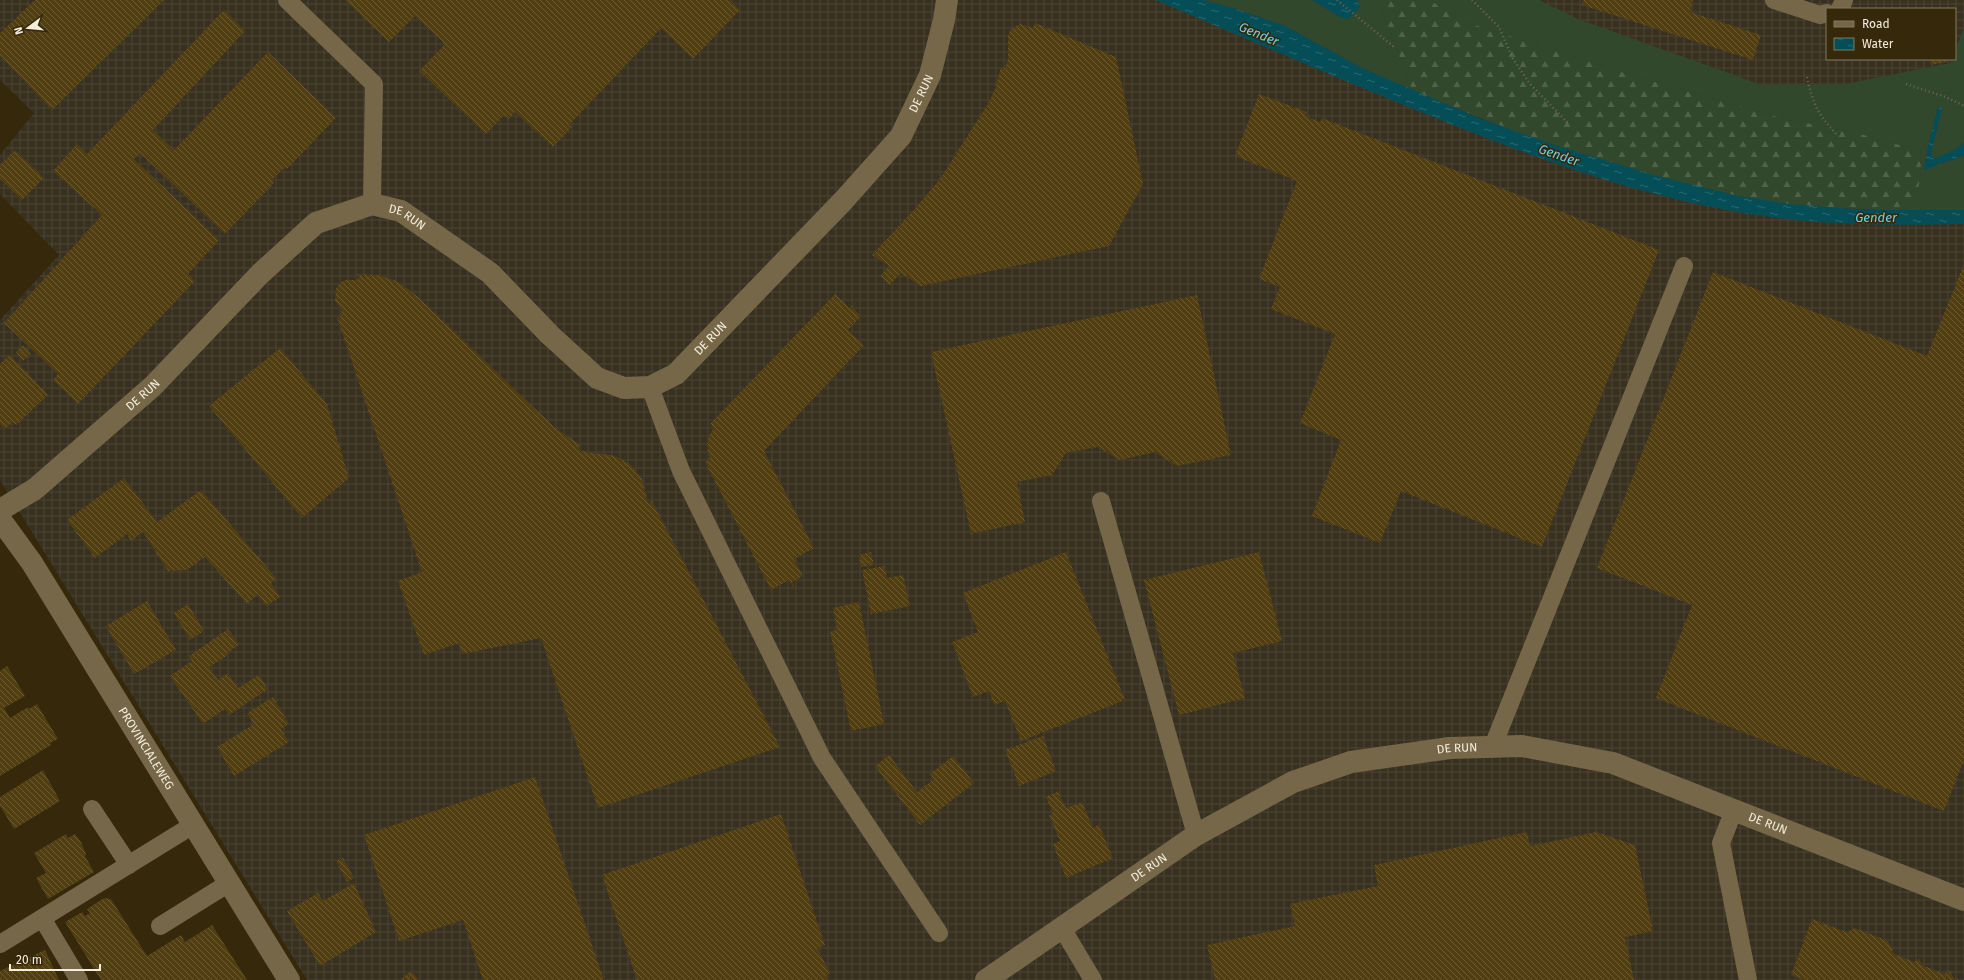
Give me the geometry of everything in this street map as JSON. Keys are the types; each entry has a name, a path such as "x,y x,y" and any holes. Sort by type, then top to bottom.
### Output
{"street":[{"name":"DE RUN","path":"0,510 35,490 153,386 260,274 316,223 372,204 401,211 490,273 550,335 598,378 624,388 650,387 676,374 843,201 901,136 930,75 944,20 947,0"},
{"name":"PROVINCIALEWEG","path":"0,519 32,563 289,980"},
{"name":"DE RUN","path":"988,979 1196,835 1294,782 1351,762 1450,748 1522,746 1613,763 1964,900"}],"lane":[{"name":"DE RUN","path":"287,0 374,84 372,204"},
{"path":"1774,0 1820,15 1826,13"},
{"path":"1493,746 1684,266"},
{"path":"650,387 681,471 822,758 939,933"},
{"path":"1101,501 1196,835"},
{"path":"92,809 129,865"},
{"path":"1734,810 1721,843 1748,980"},
{"path":"0,944 193,825"},
{"path":"160,926 229,883"},
{"path":"42,918 79,980"},
{"path":"1062,928 1093,980"}],"path":[{"path":"1337,0 1394,47"},
{"path":"1472,0 1499,27 1513,59 1530,84 1569,124"},
{"path":"1807,77 1814,105 1822,119 1837,135"},
{"path":"1906,84 1946,96 1964,106"}],"shaded area":[{"path":"0,0 1964,0 1964,980 307,980 0,480 0,320 59,255 0,194 0,155 34,113 0,80"}],"green space":[{"path":"1203,0 1312,0 1340,17 1360,7 1357,0 1378,0 1412,90 1364,69 1285,26 1236,9"},
{"path":"1378,0 1430,0 1459,20 1629,74 1788,120 1851,131 1890,143 1920,149 1921,171 1915,211 1848,209 1781,203 1737,196 1695,187 1613,164 1491,122 1412,90"},
{"path":"1430,0 1539,0 1578,19 1762,85 1845,84 1950,63 1952,60 1956,60 1956,48 1964,27 1964,143 1954,150 1934,159 1931,154 1942,108 1938,107 1924,169 1964,156 1964,210 1915,211 1921,171 1920,149 1890,143 1851,131 1788,120 1629,74 1459,20"}],"water":[{"name":"Gender","path":"1156,0 1203,0 1236,9 1285,26 1364,69 1479,118 1554,145 1657,176 1738,196 1790,204 1864,210 1964,210 1964,224 1881,225 1798,220 1743,213 1651,193 1562,166 1474,133 1329,74"},
{"path":"1312,0 1357,0 1360,7 1349,19 1340,17"},
{"path":"1938,107 1942,108 1931,154 1934,159 1954,150 1964,143 1964,156 1925,170 1929,142"}],"building":[{"path":"35,0 164,0 52,110 0,56 0,33"},
{"path":"345,0 730,0 740,10 693,59 661,28 569,125 572,127 553,147 515,112 509,119 504,115 486,134 419,71 445,44 415,16 389,42"},
{"path":"1583,0 1693,0 1690,12 1761,35 1753,60 1582,5"},
{"path":"224,10 245,31 153,130 174,150 268,52 336,118 287,169 285,167 272,180 274,183 225,234 140,153 134,159 219,240 188,274 195,281 78,404 53,380 58,374 4,323 102,215 53,171 77,144 87,154"},
{"path":"1035,23 1116,57 1143,184 1109,246 921,286 901,273 890,285 880,276 889,266 872,255 940,179 989,102 995,89 1001,67 1005,68 1008,60 1008,37 1010,30 1020,24 1033,28"},
{"path":"1930,60 1947,60 1946,62 1931,65"},
{"path":"1259,94 1307,112 1305,116 1320,122 1322,118 1659,250 1542,547 1401,491 1380,543 1312,516 1341,440 1300,423 1335,334 1271,309 1280,287 1259,279 1297,181 1235,156"},
{"path":"15,150 44,178 22,200 0,179 0,165"},
{"path":"1964,264 1964,760 1944,811 1656,698 1692,605 1597,568 1713,272 1927,356"},
{"path":"356,274 378,275 394,280 403,285 418,297 554,427 579,444 579,450 611,455 632,466 642,479 648,503 652,501 780,747 598,808 541,638 462,654 459,643 424,655 398,581 422,572 337,317 339,318 342,310 335,301 336,289 341,282 346,280 357,280 360,275"},
{"path":"835,294 849,308 857,302 852,307 861,316 848,330 864,345 764,451 814,548 794,559 803,576 792,582 795,588 794,589 789,580 771,590 705,462 710,459 707,445 709,436 714,428 710,424"},
{"path":"1197,295 1231,455 1177,466 1155,452 1120,460 1098,447 1066,453 1052,475 1017,482 1025,522 971,534 931,352"},
{"path":"23,345 31,354 23,361 16,352"},
{"path":"280,348 327,404 349,478 302,518 209,406"},
{"path":"10,355 48,395 16,425 13,422 5,429 0,424 0,364"},
{"path":"124,478 157,522 201,490 277,579 271,583 280,597 266,606 258,594 247,604 205,557 187,570 168,571 143,532 131,541 127,534 95,558 67,520"},
{"path":"871,552 874,565 861,567 859,555"},
{"path":"1066,552 1125,700 1021,741 1005,701 994,705 989,691 973,697 952,642 978,632 963,593"},
{"path":"1259,552 1282,641 1233,653 1245,698 1179,715 1144,580"},
{"path":"885,566 887,578 903,575 910,606 871,614 862,570"},
{"path":"147,601 176,650 134,674 106,626"},
{"path":"859,602 884,724 851,731 830,631 837,630 833,608"},
{"path":"188,604 204,631 190,640 174,613"},
{"path":"228,629 239,645 227,653 228,655 209,667 218,680 228,673 238,688 259,675 268,689 229,715 225,709 203,724 170,676 192,661 189,656"},
{"path":"7,666 25,696 4,708 10,718 28,707 29,709 37,704 58,739 50,743 51,745 0,776 0,671"},
{"path":"273,697 289,724 281,729 289,742 234,776 217,747 254,724 247,713"},
{"path":"1043,736 1056,771 1019,786 1005,750"},
{"path":"889,755 917,792 934,779 930,774 953,756 974,783 920,825 875,766"},
{"path":"43,770 60,801 14,829 0,806 0,797"},
{"path":"535,777 604,980 483,980 463,920 399,941 364,835"},
{"path":"1056,788 1066,808 1082,802 1093,828 1099,825 1113,858 1066,878 1053,844 1060,841 1049,815 1053,814 1046,797 1057,792"},
{"path":"781,814 825,945 817,948 830,973 826,975 828,980 637,980 602,875"},
{"path":"1527,832 1530,846 1596,832 1635,845 1653,931 1625,937 1634,980 1215,980 1207,945 1295,926 1290,904 1378,886 1374,865"},
{"path":"66,834 68,838 75,834 81,842 86,854 85,856 94,872 48,899 36,878 46,873 34,853"},
{"path":"343,858 354,878 347,882 336,861"},
{"path":"354,883 376,932 320,966 287,911 318,893 323,901"},
{"path":"104,898 111,899 147,956 181,935 185,942 212,925 247,980 101,980 65,922 82,912 85,916 90,913 87,909"},
{"path":"1812,919 1849,933 1849,931 1855,928 1888,941 1894,954 1914,962 1919,959 1922,965 1944,974 1950,971 1953,977 1959,980 1804,980 1791,975"},
{"path":"45,950 59,980 0,980 0,971"},
{"path":"411,971 419,980 400,980"}]}
